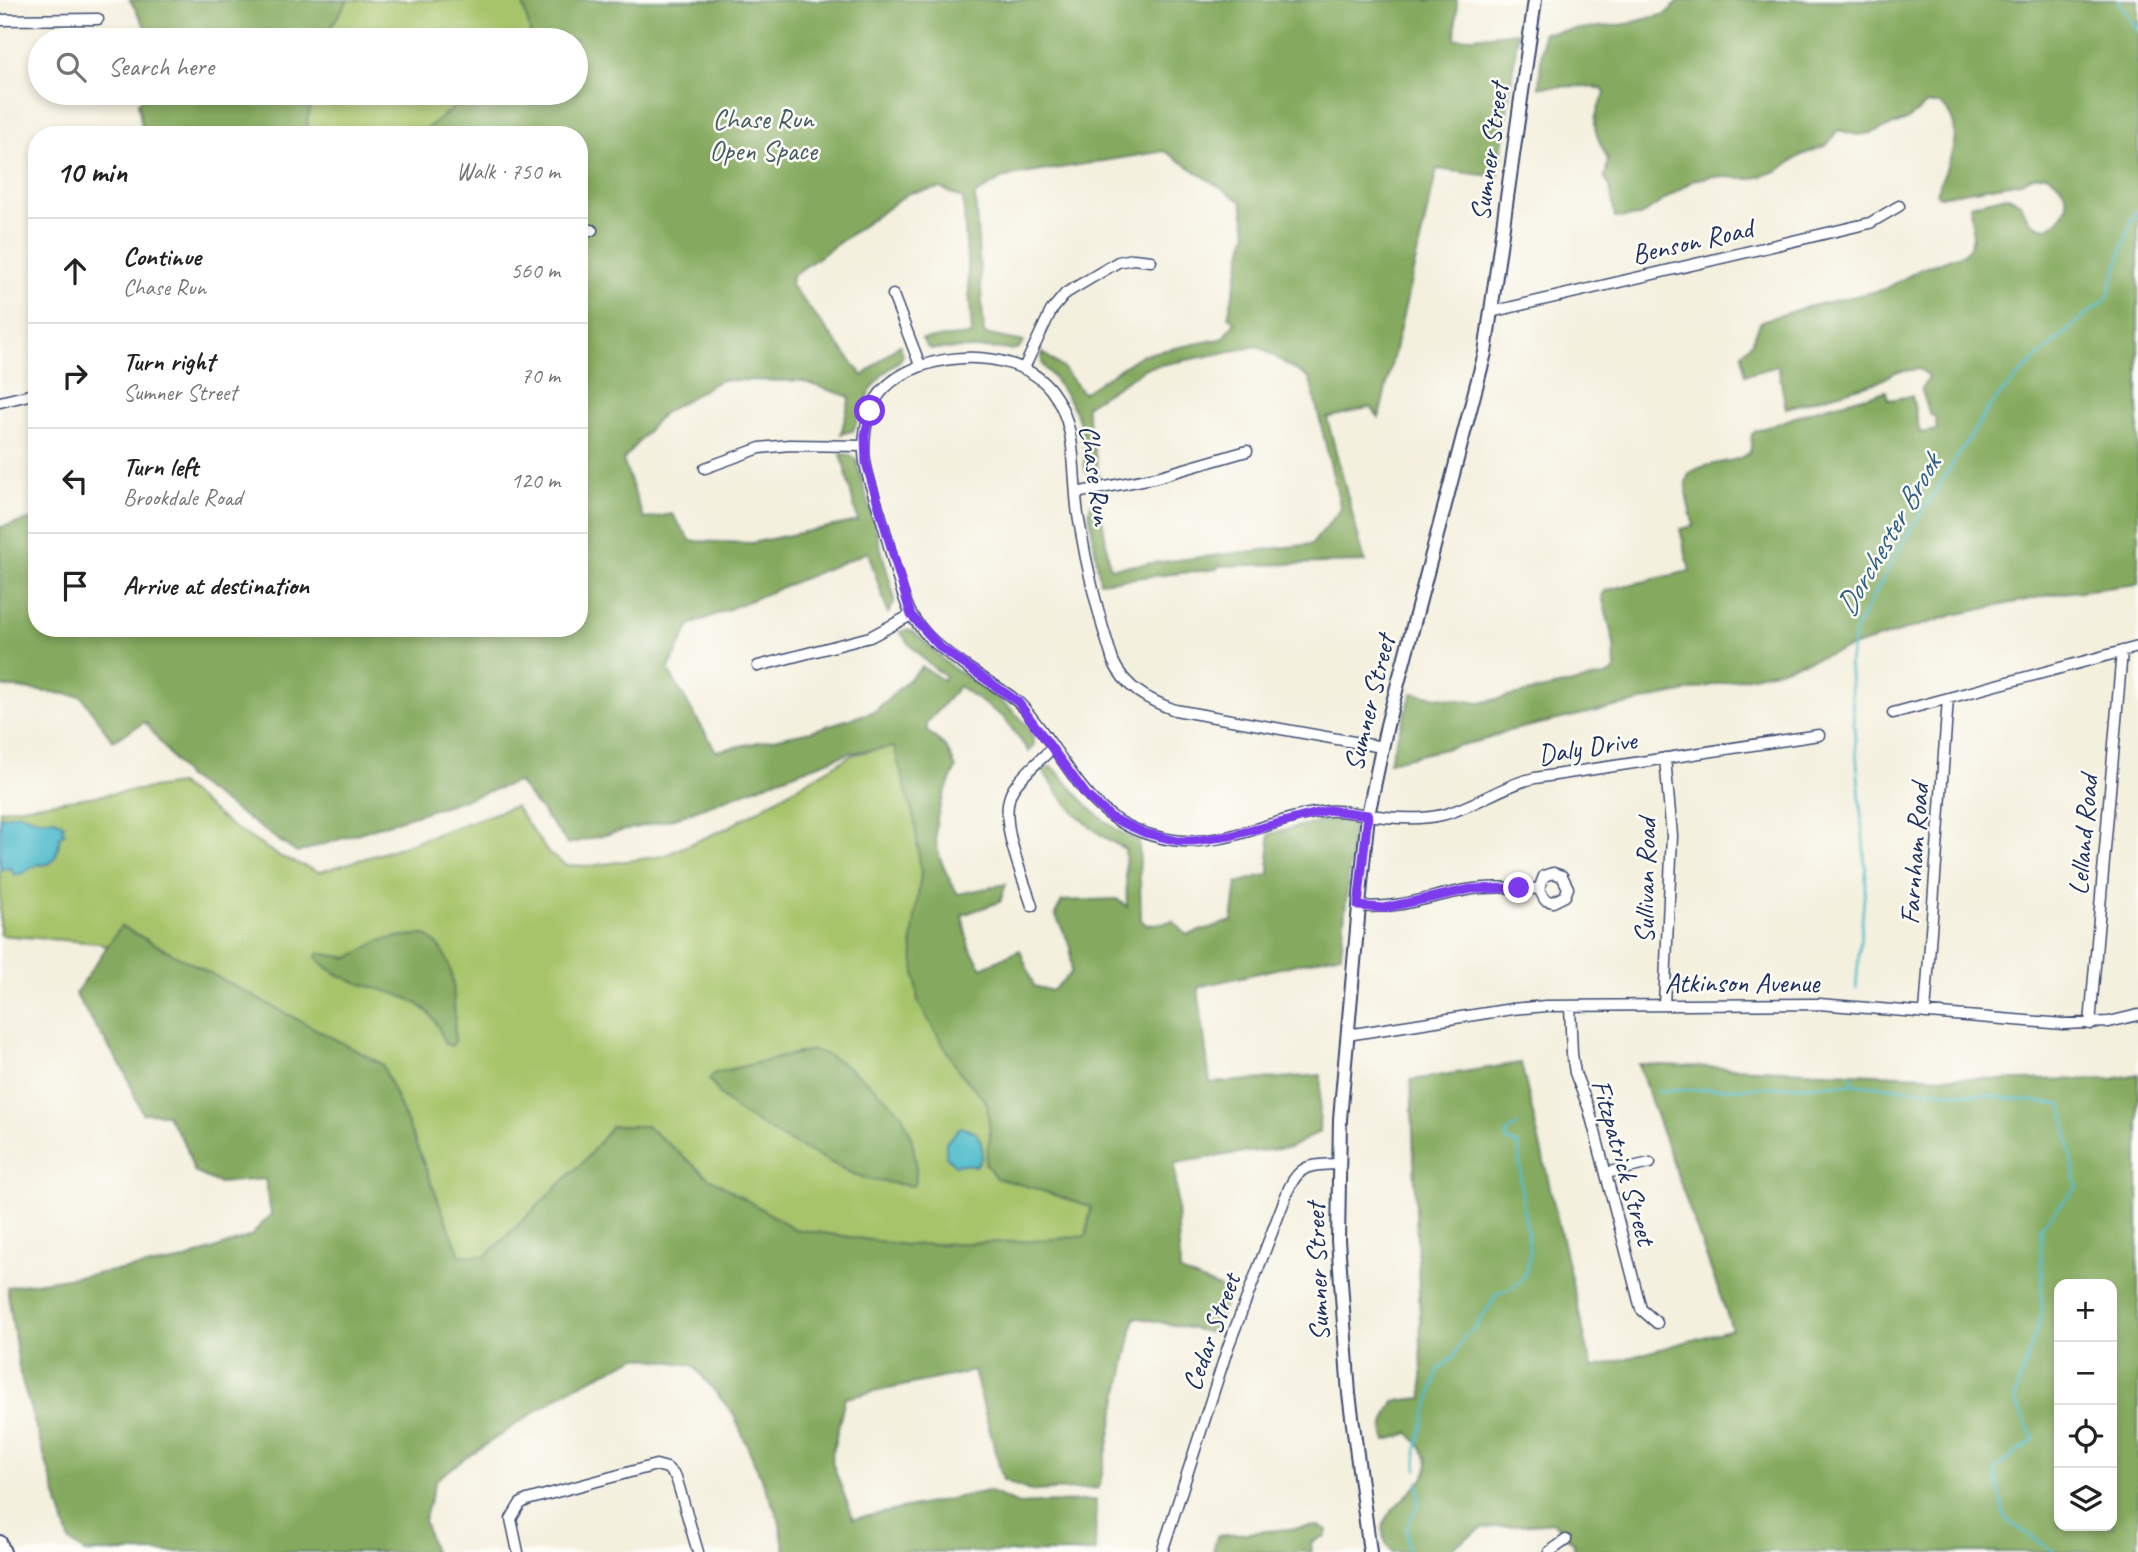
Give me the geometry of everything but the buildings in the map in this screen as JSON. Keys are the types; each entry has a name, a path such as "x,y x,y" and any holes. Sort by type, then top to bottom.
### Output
{"main road":[{"name":"Sumner Street","path":"1370,1552 1353,1431 1338,1240 1338,1164 1358,906 1368,815 1382,747 1475,396 1492,312 1535,0"},
{"path":"0,1542 4,1552"}],"street":[{"path":"0,20 99,19"},
{"name":"Benson Road","path":"1492,312 1870,223 1899,206"},
{"path":"588,231 592,230"},
{"path":"1024,368 1051,311 1066,293 1118,262 1133,259 1151,261"},
{"path":"893,295 920,365"},
{"name":"Chase Run","path":"1368,815 1329,810 1219,838 1193,841 1163,838 1129,827 1112,818 1087,796 1018,702 941,648 911,615 866,463 864,446 868,420 879,395 900,375 920,365 942,360 980,359 1024,368 1049,388 1062,408 1070,437 1090,582 1117,670 1138,692 1164,706 1382,747"},
{"path":"0,402 28,395"},
{"path":"705,468 749,452 773,447 864,446"},
{"path":"1076,493 1157,477 1247,451"},
{"path":"758,666 870,637 911,615"},
{"path":"1893,713 2138,647"},
{"name":"Lelland Road","path":"2090,1024 2122,651"},
{"name":"Farnham Road","path":"1925,1013 1948,699"},
{"name":"Daly Drive","path":"1368,815 1436,817 1526,780 1819,735"},
{"path":"1032,906 1007,819 1008,802 1013,789 1053,747"},
{"name":"Sullivan Road","path":"1664,1005 1672,860 1665,758"},
{"path":"1358,906 1390,907 1471,889 1539,889"},
{"name":"Atkinson Avenue","path":"1347,1035 1512,1009 1570,1006 1819,1004 2045,1023 2090,1024 2138,1015"},
{"name":"Fitzpatrick Street","path":"1570,1006 1575,1073 1589,1109 1641,1309 1657,1323"},
{"path":"1606,1173 1650,1163"},
{"name":"Cedar Street","path":"1162,1552 1228,1347 1289,1188 1294,1177 1307,1166 1338,1164"},
{"path":"518,1552 511,1519 520,1504 656,1465 667,1468 676,1477 698,1552"},
{"path":"1549,1552 1566,1540"}],"green space":[{"path":"130,0 348,0 330,28 146,28"},
{"path":"348,0 538,0 556,17 559,28 330,28"},
{"name":"Chase Run Open Space","path":"538,0 1457,0 1455,39 1518,32 1498,177 1437,169 1379,418 1371,407 1327,418 1365,562 1218,566 1217,569 1100,582 1089,511 1092,503 1099,498 1110,568 1312,544 1341,509 1310,379 1258,346 1146,368 1086,406 1099,476 1090,476 1085,470 1084,442 1079,420 1063,391 1042,364 1042,352 1064,369 1083,393 1141,355 1224,338 1235,321 1228,317 1247,231 1242,202 1165,151 1005,177 975,195 984,334 1024,342 1019,348 928,348 922,339 972,335 963,199 941,188 909,193 792,276 791,285 863,376 900,345 903,355 901,359 882,375 869,393 853,431 841,434 850,397 802,381 720,380 662,414 623,460 644,519 672,514 691,541 751,543 858,521 841,454 856,459 894,596 894,603 888,613 868,552 690,625 668,670 716,751 811,731 875,711 922,667 943,680 945,676 932,667 900,632 906,630 914,633 948,664 1013,711 1031,734 1034,745 1029,752 1004,718 959,686 927,723 927,731 946,747 956,768 937,817 937,845 948,876 958,894 1006,884 1000,902 962,915 969,947 982,968 1020,950 1034,986 1052,991 1071,973 1071,947 1055,914 1062,901 1117,899 1127,907 1125,849 1099,834 1068,805 1042,769 1046,767 1056,770 1084,802 1114,828 1139,841 1141,920 1147,925 1173,921 1187,935 1232,921 1237,883 1269,874 1269,834 1325,821 1346,822 1353,826 1341,954 1198,987 1210,1083 1321,1075 1319,1132 1290,1148 1175,1163 1180,1272 1230,1292 1213,1333 1135,1317 1099,1488 1030,1491 1003,1480 974,1371 845,1398 831,1459 853,1519 988,1491 1019,1504 1096,1500 1095,1552 785,1552 779,1519 733,1413 693,1365 637,1357 570,1389 436,1480 424,1521 434,1552 85,1552 70,1542 20,1374 7,1287 180,1261 251,1236 271,1214 265,1179 218,1183 194,1172 186,1146 166,1114 142,1113 125,1072 75,994 121,926 382,1064 460,1255 486,1256 585,1160 612,1126 647,1126 708,1177 795,1229 905,1245 1032,1241 1086,1236 1091,1207 996,1178 985,1163 990,1136 987,1103 958,1070 918,1002 912,942 921,873 914,818 894,747 849,753 672,819 568,844 518,782 297,853 186,776 145,722 113,741 81,696 0,686 0,527 28,520 28,637 588,637 588,126 431,126 458,105 588,105 588,28 529,28 523,4"},
{"path":"1681,0 2138,0 2138,584 2055,594 1954,615 1775,671 1504,732 1487,739 1389,762 1412,693 1479,703 1609,675 1615,670 1614,644 1602,596 1605,591 1615,588 1690,571 1680,529 1694,526 1686,494 1688,476 1700,468 1746,455 1751,449 1752,434 1756,431 1818,409 1886,391 1888,400 1912,396 1920,433 1937,430 1935,416 1930,415 1921,388 1928,380 1928,375 1919,369 1896,372 1878,382 1786,408 1778,366 1745,375 1742,353 1752,342 1761,321 1885,289 1921,269 1963,254 1970,247 1973,237 1970,205 2006,196 2021,203 2033,223 2047,228 2056,222 2066,208 2065,195 2047,174 2021,182 1940,196 1936,193 1953,147 1954,124 1940,104 1927,104 1907,120 1871,133 1858,135 1838,130 1827,145 1802,155 1777,171 1752,179 1713,176 1694,180 1640,216 1615,218 1610,187 1605,178 1608,160 1595,128 1596,113 1605,94 1603,89 1586,86 1539,87 1543,33 1626,24 1665,14"},
{"path":"138,105 311,105 308,126 142,126"},
{"path":"311,105 457,105 430,126 308,126"},
{"path":"909,741 946,1037 1108,1203 1103,1249 483,1267 448,1275 273,1033 99,943 0,935 0,810 179,784 230,825 279,856 319,872 389,851 515,806 549,854 566,865 589,866 663,856 727,828 852,755"},
{"path":"425,935 437,944 450,968 455,1041 451,1046 445,1043 435,1021 422,1007 393,993 344,977 329,969 316,957 319,953 349,958 379,941"},
{"path":"812,1050 823,1053 847,1067 902,1115 914,1149 915,1184 912,1186 870,1180 851,1173 736,1110 709,1079 715,1073"},
{"path":"1521,1063 1592,1368 1732,1329 1638,1064 2016,1080 2112,1079 2138,1074 2138,1552 1574,1552 1573,1543 1554,1522 1483,1528 1445,1552 1392,1552 1384,1538 1384,1526 1397,1504 1425,1476 1428,1461 1409,1433 1386,1441 1383,1431 1385,1421 1394,1401 1423,1398 1411,1080"},
{"path":"1318,1526 1327,1532 1325,1536 1311,1542 1312,1552 1213,1552 1217,1536"}],"water":[{"path":"19,813 41,820 55,819 64,825 62,830 65,833 60,836 57,853 49,864 38,864 14,875 11,868 1,869 0,872 0,817"},
{"path":"961,1127 975,1132 980,1140 982,1153 976,1166 955,1165 946,1156 946,1142"}],"waterway":[{"name":"Dorchester Brook","path":"2118,0 2138,31"},
{"name":"Dorchester Brook","path":"1856,988 1866,876 1849,662 1856,628 1907,535 1990,406 2025,369 2107,299 2132,219 2138,209"},
{"name":"Dorchester Brook","path":"1852,1076 1852,1084 2062,1105 2077,1187 2041,1226 2042,1314 2014,1399 2034,1440 1995,1469 2005,1519 2054,1552"},
{"path":"1657,1091 1852,1084"},
{"path":"1417,1470 1416,1451 1438,1370 1453,1358 1466,1334 1473,1330 1495,1295 1520,1282 1529,1262 1518,1145 1508,1141 1506,1136 1508,1131 1517,1125"},
{"path":"1408,1552 1407,1526 1419,1502 1418,1482"}],"route":[{"path":"870,411 864,454 911,615 941,648 1009,695 1026,710 1087,796 1112,818 1145,833 1178,841 1193,841 1230,836 1329,810 1368,815 1358,906 1384,908 1471,889 1519,888"}]}
